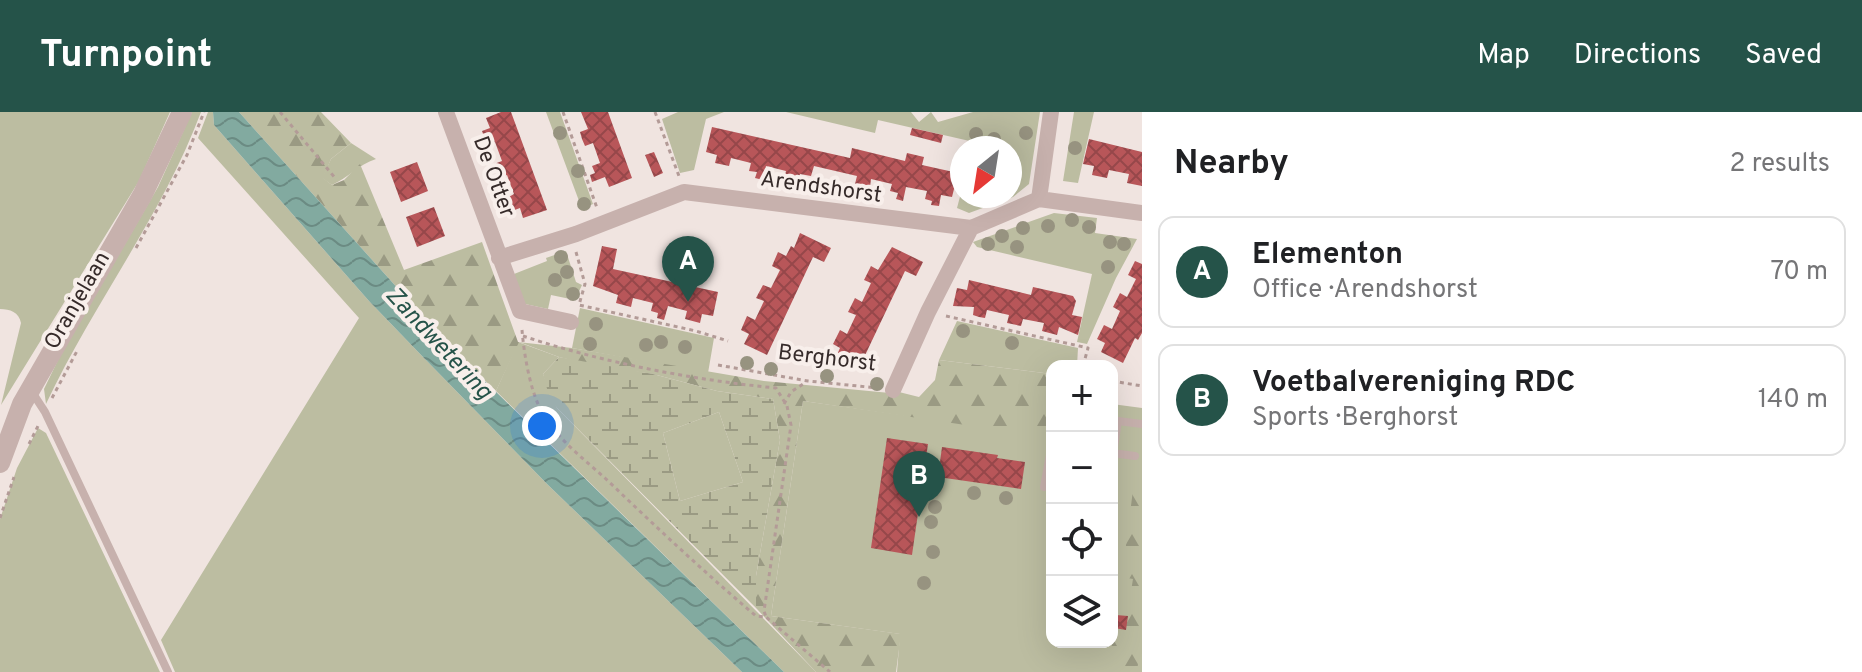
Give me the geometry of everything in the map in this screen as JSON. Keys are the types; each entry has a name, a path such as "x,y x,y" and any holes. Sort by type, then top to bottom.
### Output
{"street":[{"name":"Oranjelaan","path":"8,468 22,404 143,194 182,112"},
{"name":"De Otter","path":"446,112 520,311"},
{"path":"1039,199 1051,112"},
{"name":"Arendshorst","path":"499,258 576,234 684,192 971,228"},
{"path":"971,228 1039,199 1142,213"},
{"name":"Berghorst","path":"893,390 971,228"},
{"path":"520,311 571,322"}],"lane":[{"path":"31,390 45,412 168,672"},
{"path":"1116,432 1118,421 1142,424"},
{"path":"1118,454 1135,456"},
{"path":"1044,487 1046,476"}],"path":[{"name":"Oranjelaan","path":"131,256 175,179 204,112"},
{"path":"280,112 336,179"},
{"path":"563,112 602,223"},
{"path":"655,112 684,192"},
{"path":"576,234 577,260 585,284 579,305 728,341"},
{"path":"520,311 522,345 527,356 533,393 553,429 695,565 756,616 766,617"},
{"path":"928,312 1088,348 1085,360"},
{"path":"523,336 594,357 736,384 776,388 787,406 791,425 764,611 766,617 830,672"},
{"name":"Oranjelaan","path":"28,447 78,349"},
{"name":"Berghorst","path":"718,365 808,381 893,390"},
{"path":"784,404 791,392 808,381"},
{"path":"1118,382 1142,386"},
{"path":"0,518 8,468"}],"green space":[{"path":"0,112 170,112 139,181 1,405 21,323 14,312 0,309"},
{"path":"192,112 201,112 167,187 46,404 44,389 60,356 158,187"},
{"path":"208,112 213,112 214,125 369,301 547,484 742,672 175,672 161,640 359,318 198,138"},
{"path":"239,112 321,112 351,143 331,159 323,178 332,185 344,180 360,164 404,270 482,242 519,342 496,391 455,352"},
{"path":"546,112 560,112 593,204 582,209"},
{"path":"678,112 724,112 706,119 694,170 680,173 662,119"},
{"path":"786,112 911,112 919,122 931,112 938,122 973,112 1040,112 1029,184 1022,190 1022,136 950,136 878,120 875,133"},
{"path":"1074,112 1094,112 1078,183 1063,181"},
{"path":"351,143 376,159 332,185 322,178 331,159"},
{"path":"957,208 983,208 969,213"},
{"path":"1054,213 1097,218 1095,233 1137,239 1087,344 1077,342 1092,274 977,247 973,242"},
{"path":"566,251 576,282 582,285 575,300 551,295 548,309 525,304 514,274"},
{"path":"580,308 714,338 708,373 572,348"},
{"path":"957,321 1078,348 1077,360 1046,360 1046,373 939,360"},
{"path":"518,342 559,357 543,374 557,408 816,672 784,672 496,391"},
{"path":"519,342 572,348 764,381 899,392 919,397 935,380 939,360 1046,373 1046,437 803,401 771,616 901,634 896,672 816,672 756,608 756,576 780,440 773,399 717,391 653,374 559,357"},
{"path":"559,357 653,374 717,391 773,399 780,440 756,576 756,608 557,408 549,396 543,374","holes":["719,412 743,482 680,501 663,433"]},
{"path":"1046,397 1046,648 1118,648 1118,405 1142,408 1142,672 897,672 900,634 771,616 803,401 924,418"},
{"path":"719,412 743,482 680,501 663,433"},
{"path":"38,428 46,433 160,672 0,672 0,519 17,468"},
{"path":"1135,474 1142,476 1142,631 1137,672 1109,672 1112,648 1118,648 1118,635 1124,634 1133,579 1122,577"}],"water":[{"name":"Zandwetering","path":"213,112 239,112 455,352 784,672 742,672 547,484 369,301 214,125"}],"building":[{"path":"511,112 547,210 523,218 520,208 504,214 501,207 509,204 507,198 514,194 507,175 499,178 494,164 502,161 495,142 487,145 482,131 490,128 486,118"},
{"path":"581,112 608,112 632,178 609,187 605,177 592,182 590,175 595,173 592,166 600,163 593,143 585,146 582,139 580,132 588,129"},
{"path":"712,127 850,158 852,148 905,161 907,153 924,157 922,165 950,171 950,197 941,195 939,206 931,205 932,201 925,199 927,191 906,187 903,201 896,199 898,193 890,191 892,184 871,179 870,187 855,184 857,176 814,166 811,176 800,174 798,182 784,179 786,171 766,166 763,180 755,178 757,172 749,171 751,163 731,158 729,166 715,163 717,155 706,152"},
{"path":"912,128 943,135 941,143 910,135"},
{"path":"1089,139 1142,152 1142,186 1127,183 1129,174 1109,170 1107,178 1092,175 1094,166 1083,164"},
{"path":"654,152 663,173 654,177 645,155"},
{"path":"417,162 428,191 401,202 390,172"},
{"path":"434,207 445,236 417,247 406,217"},
{"path":"800,233 831,248 824,262 813,257 767,355 744,344 749,334 741,330 747,316 755,320 764,301 756,298 763,285 771,288 780,270 772,266 778,252 786,256 791,246 794,248"},
{"path":"602,246 617,249 613,269 718,292 713,316 702,314 700,323 685,319 687,311 668,306 664,320 651,311 653,303 633,298 631,307 616,303 618,295 593,286"},
{"path":"892,247 923,262 916,276 905,271 859,368 836,357 840,348 833,344 840,330 847,334 856,315 848,312 855,298 862,302 871,283 864,280 871,266 878,270"},
{"path":"1135,261 1142,264 1142,333 1138,340 1135,338 1123,363 1101,352 1105,343 1097,339 1104,325 1112,329 1120,311 1113,307 1120,293 1127,297 1136,279 1128,275"},
{"path":"969,280 1031,295 1033,287 1073,296 1076,301 1072,315 1082,317 1078,335 1059,327 1057,335 1042,331 1044,323 1023,319 1021,326 1007,323 1009,315 987,310 985,318 979,317 973,315 974,307 953,306 957,288 967,290"},
{"path":"887,438 928,444 912,555 871,548"},
{"path":"942,447 1025,462 1021,489 938,477"},
{"path":"1118,615 1128,616 1126,630 1118,629"}],"place":[{"name":"Elementon","path":"688,302"},
{"name":"Voetbalvereniging RDC","path":"919,517"}]}
